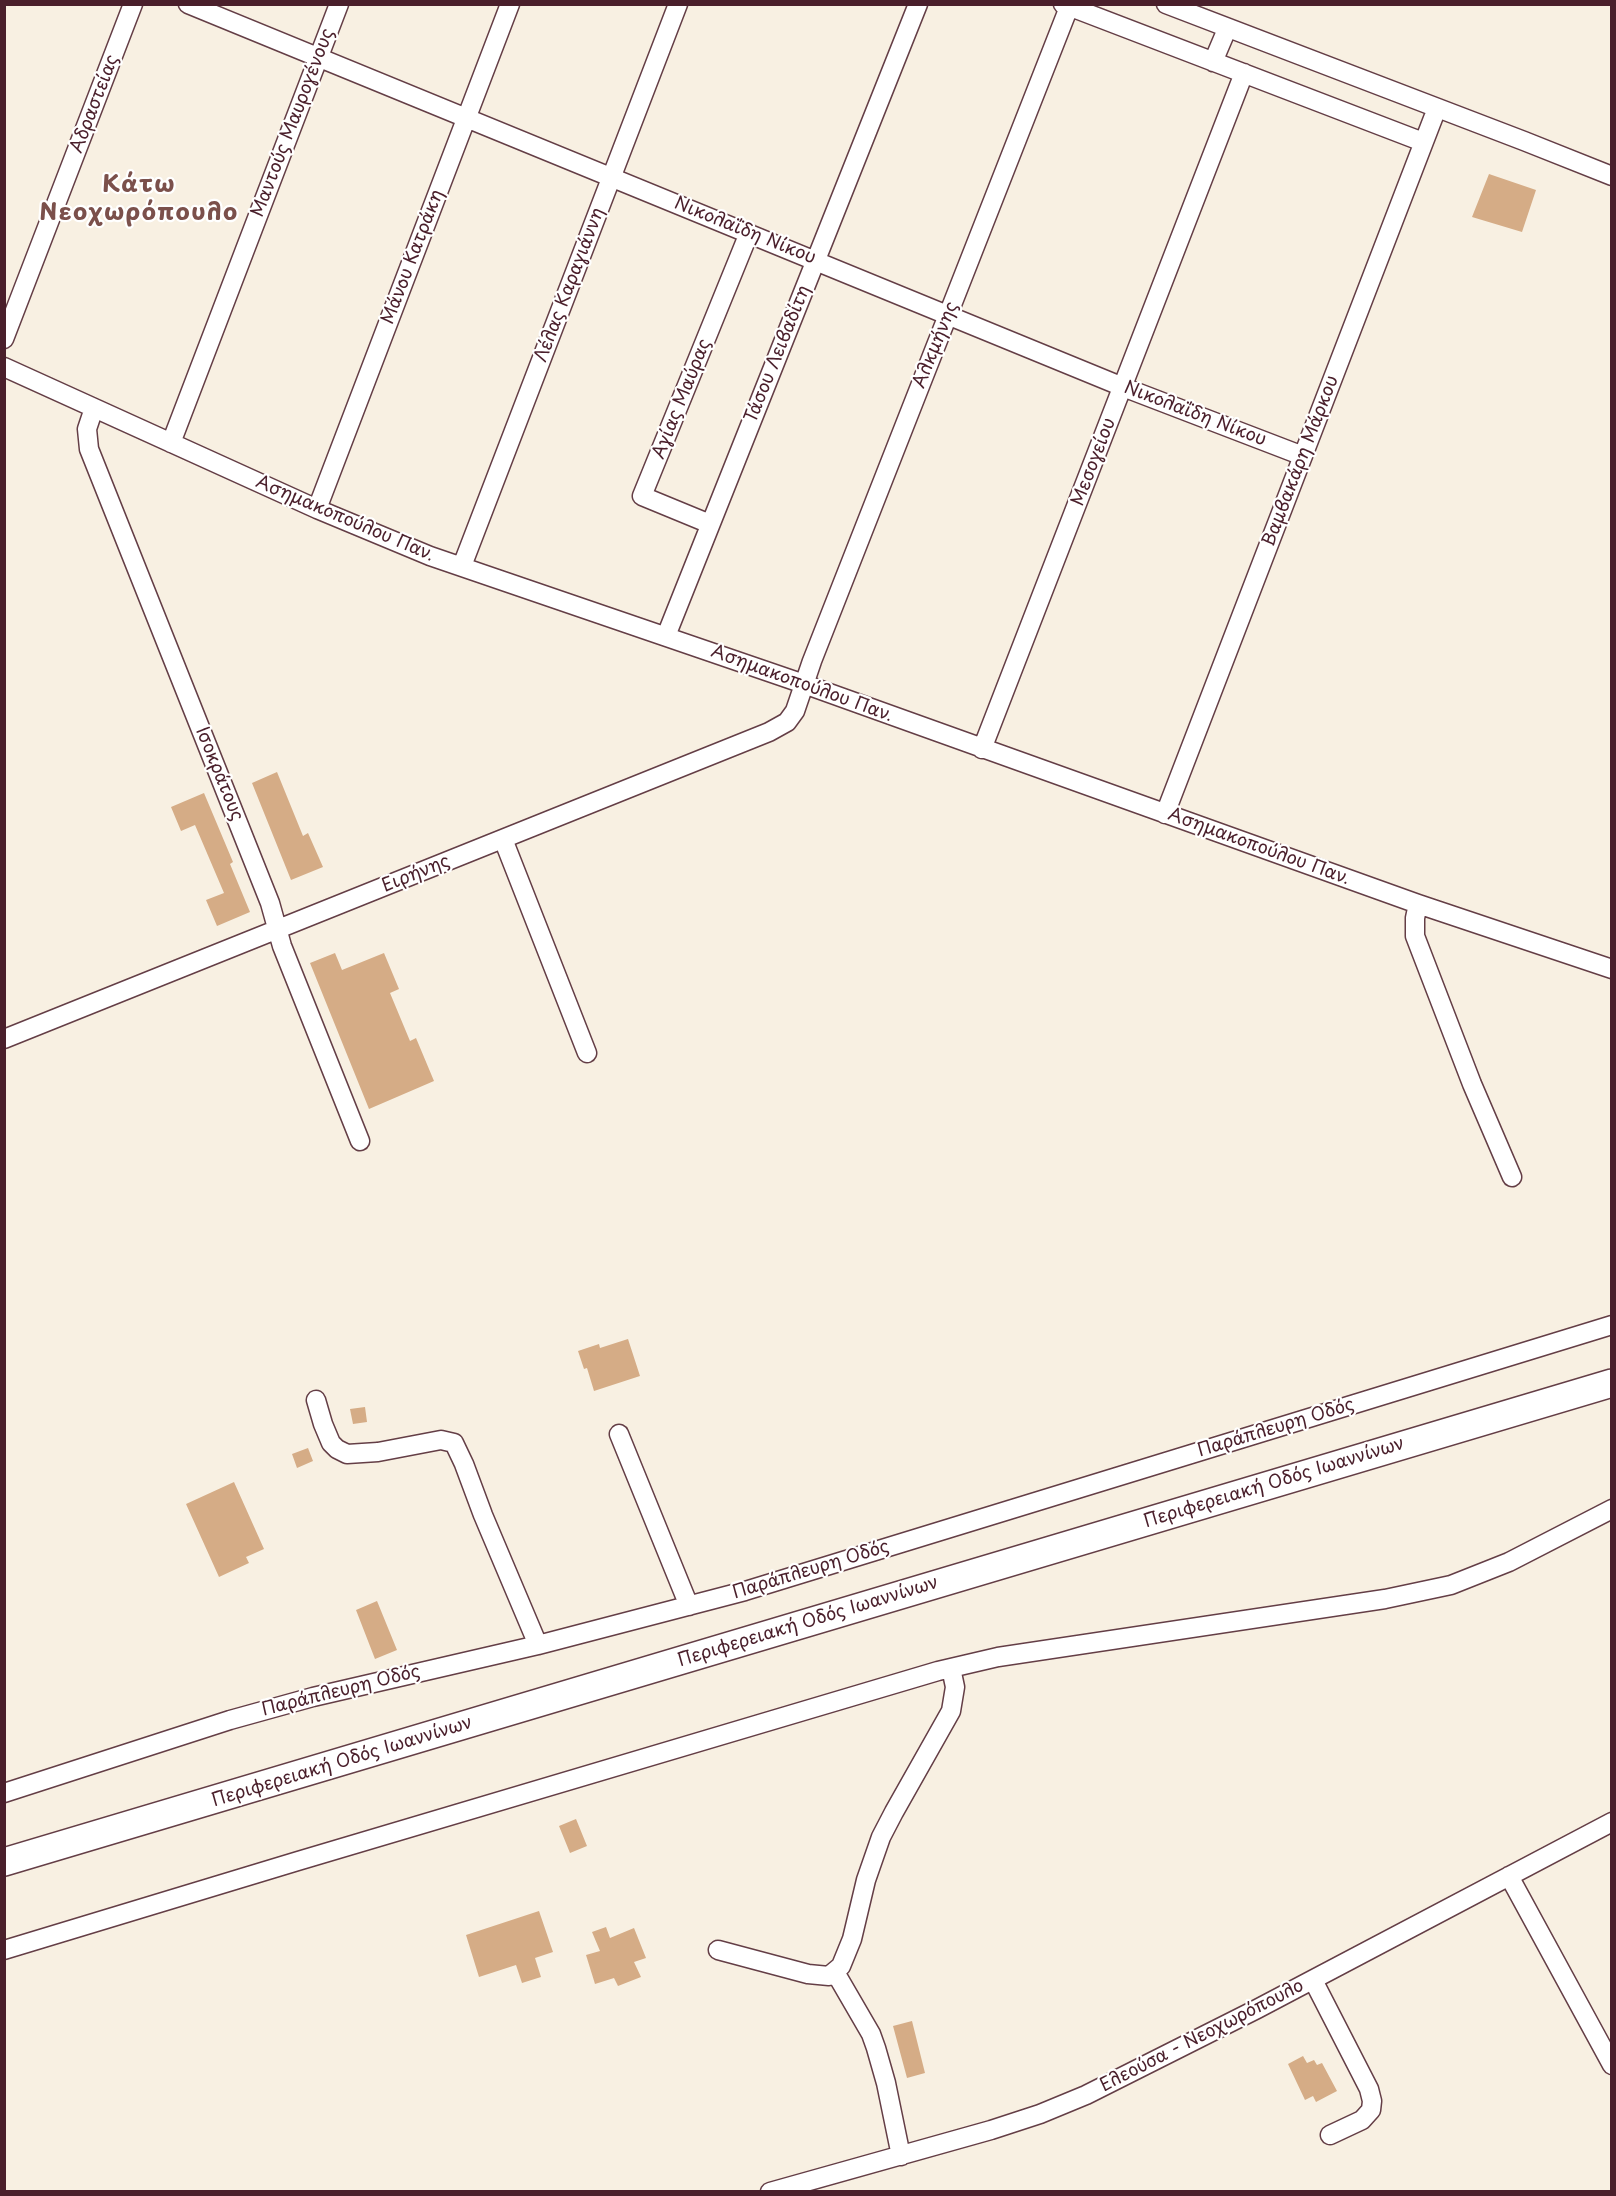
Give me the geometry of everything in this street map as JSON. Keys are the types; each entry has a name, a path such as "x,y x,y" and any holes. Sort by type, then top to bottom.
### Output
{"highway":[{"name":"Περιφερειακή Οδός Ιωαννίνων","path":"4,1863 1611,1383"}],"street":[{"name":"Αδραστείας","path":"4,339 133,4"},
{"name":"Νικολαΐδη Νίκου","path":"188,4 1123,387 1303,456"},
{"name":"Μαντούς Μαυρογένους","path":"171,443 339,4"},
{"name":"Μάνου Κατράκη","path":"316,509 510,4"},
{"name":"Λέλας Καραγιάννη","path":"462,566 678,4"},
{"name":"Τάσου Λειβαδίτη","path":"666,636 918,4"},
{"path":"1166,4 1611,176"},
{"path":"1066,6 1423,142"},
{"name":"Αλκμήνης","path":"804,684 1066,6"},
{"path":"1213,62 1227,29"},
{"name":"Μεσογείου","path":"982,749 1244,73"},
{"name":"Βαμβακάρη Μάρκου","path":"1165,814 1437,108"},
{"name":"Αγίας Μαύρας","path":"710,524 642,496 749,233"},
{"name":"Ασημακοπούλου Παν.","path":"4,367 316,509 462,566 804,684 1418,904 1611,969"},
{"name":"Ισοκράτους","path":"94,408 87,429 89,449 270,903 277,930 360,1141"},
{"name":"Ειρήνης","path":"4,1039 781,726 793,715 804,684"},
{"path":"503,839 587,1053"},
{"path":"1418,904 1415,936 1472,1084 1512,1177"},
{"name":"Παράπλευρη Οδός","path":"4,1793 219,1724 303,1700 538,1645 816,1570 1611,1325"},
{"path":"316,1400 331,1443 347,1454 378,1452 441,1440 454,1443 538,1645"},
{"path":"619,1434 689,1606"},
{"path":"4,1950 951,1668 1058,1647 1385,1599 1451,1585 1509,1562 1611,1509"},
{"path":"718,1950 808,1974 829,1976 841,1966 848,1952 866,1880 881,1837 951,1711 955,1687 951,1668"},
{"name":"Ελεούσα - Νεοχωρόπουλο","path":"770,2192 991,2130 1057,2107 1127,2076 1611,1822"},
{"path":"1509,1876 1611,2065"},
{"path":"835,1972 871,2034 886,2083 901,2156"},
{"path":"1313,1980 1369,2089 1372,2101 1371,2110 1362,2120 1330,2135"}],"building":[{"path":"1489,174 1536,190 1522,232 1472,217"},
{"path":"277,772 303,836 308,833 323,867 291,880 252,783"},
{"path":"204,793 233,862 230,864 250,912 217,926 206,900 224,893 195,825 181,831 171,807"},
{"path":"335,953 342,970 384,953 399,989 390,993 410,1041 416,1038 434,1081 369,1109 310,963"},
{"path":"628,1339 640,1376 594,1391 587,1368 584,1369 578,1351 599,1344 600,1348"},
{"path":"365,1407 367,1422 353,1424 350,1409"},
{"path":"308,1448 313,1461 297,1468 292,1454"},
{"path":"234,1482 264,1549 246,1557 249,1563 219,1577 186,1504"},
{"path":"377,1601 397,1650 375,1659 356,1610"},
{"path":"576,1819 587,1846 570,1853 559,1826"},
{"path":"539,1911 553,1952 535,1958 541,1977 522,1983 516,1965 479,1977 466,1935"},
{"path":"606,1927 610,1938 634,1928 646,1958 634,1962 641,1977 618,1986 614,1978 595,1984 586,1955 600,1951 592,1932"},
{"path":"912,2021 925,2073 907,2078 893,2026"},
{"path":"1303,2056 1307,2063 1314,2060 1317,2065 1322,2063 1337,2091 1316,2102 1313,2096 1305,2100 1288,2064"}],"district":[{"name":"Κάτω Νεοχωρόπουλο","path":"139,199"}]}
